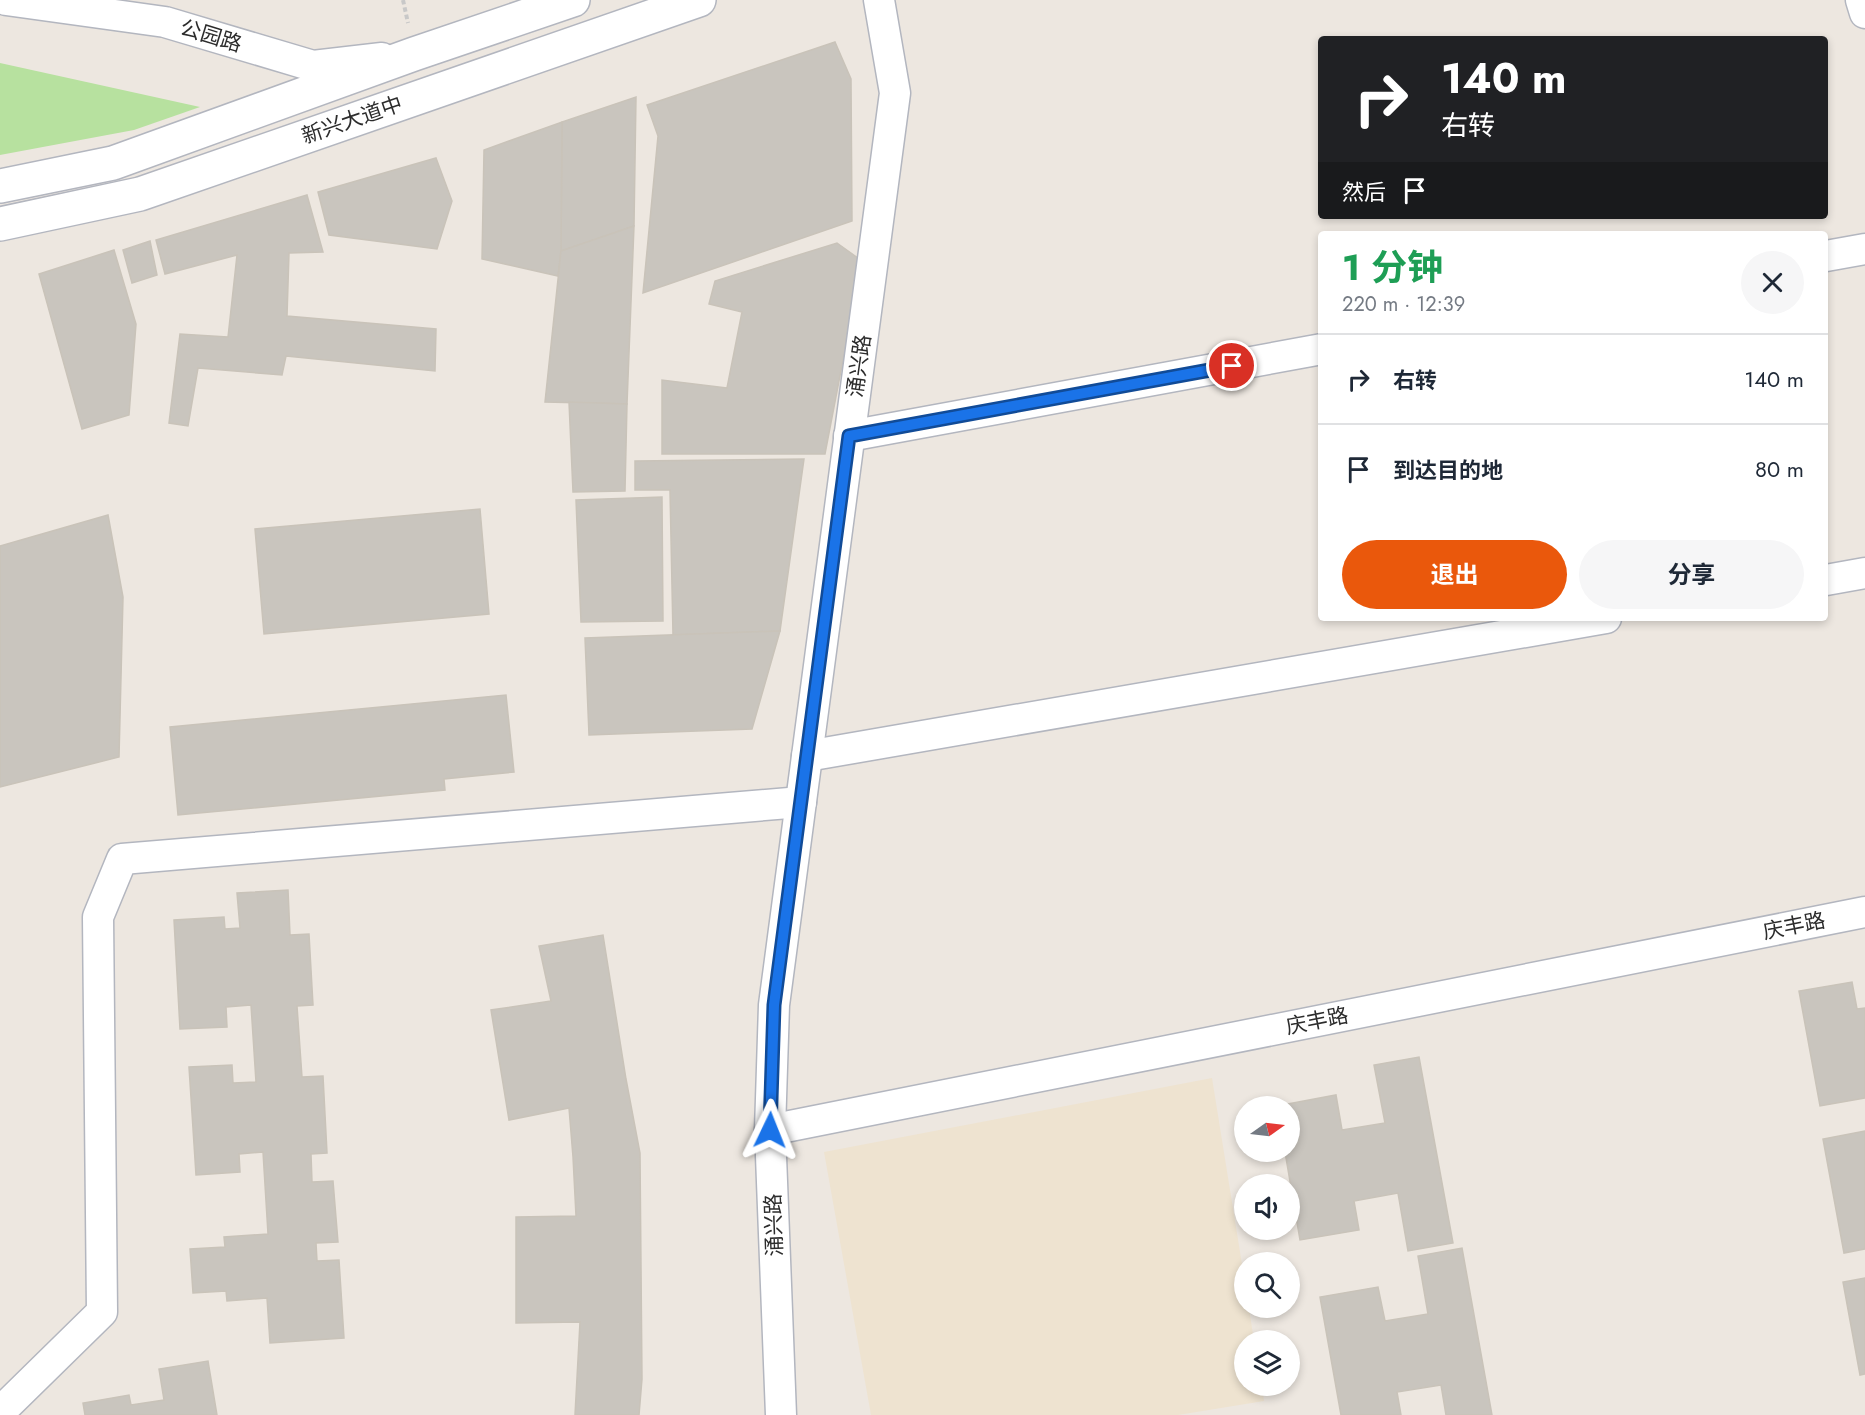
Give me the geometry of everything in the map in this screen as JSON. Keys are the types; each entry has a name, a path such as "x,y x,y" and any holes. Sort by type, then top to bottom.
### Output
{"main road":[{"name":"新兴大道中","path":"0,186 113,163 414,54 573,0"},
{"name":"新兴大道中","path":"0,224 140,194 699,0"}],"street":[{"name":"公园路","path":"6,0 165,22 313,66 414,54"},
{"name":"涌兴路","path":"781,1415 770,1130 774,1005 895,93 879,0"},
{"path":"1861,0 1865,13"},
{"path":"1828,256 1865,249"},
{"path":"849,436 1318,350"},
{"path":"1828,580 1865,573"},
{"path":"807,756 1589,621"},
{"path":"0,1412 102,1312 98,917 122,859 801,802"},
{"name":"庆丰路","path":"770,1130 1865,912"}],"shaded area":[{"path":"1212,1078 1234,1215 1234,1240 1238,1240 1240,1252 1234,1252 1234,1318 1251,1318 1252,1330 1234,1330 1234,1396 1263,1396 1264,1401 1178,1415 871,1415 824,1152"}],"green space":[{"path":"0,63 200,107 134,130 0,155"}],"building":[{"path":"835,42 851,79 852,221 643,293 658,136 647,105"},
{"path":"636,97 634,226 561,251 562,122"},
{"path":"562,122 561,251 558,276 482,259 484,150"},
{"path":"436,158 452,201 437,249 329,235 318,192"},
{"path":"307,195 323,252 289,253 287,316 436,329 435,371 286,356 282,375 198,368 188,426 169,423 180,334 228,337 237,255 165,274 156,240"},
{"path":"634,226 627,404 545,402 561,251"},
{"path":"150,241 157,275 132,283 123,250"},
{"path":"837,243 862,261 825,454 662,454 662,380 727,388 742,312 709,304 715,281"},
{"path":"114,250 136,324 129,415 82,429 39,274"},
{"path":"569,402 627,404 625,491 573,492"},
{"path":"804,459 780,631 673,635 670,490 635,490 635,461"},
{"path":"662,497 663,621 581,622 576,500"},
{"path":"480,509 489,614 264,634 255,529"},
{"path":"108,515 123,597 119,757 0,787 0,546"},
{"path":"780,631 752,729 589,735 585,638"},
{"path":"506,695 514,772 444,779 445,790 178,815 170,727"},
{"path":"288,890 290,935 309,934 313,1005 297,1006 302,1077 323,1076 327,1153 311,1154 312,1182 333,1181 338,1242 316,1243 317,1261 339,1260 344,1338 270,1343 267,1298 227,1301 226,1291 193,1293 190,1249 225,1247 224,1237 268,1234 263,1152 239,1154 240,1172 196,1175 189,1067 232,1065 233,1083 256,1082 251,1005 226,1007 227,1027 180,1029 174,920 224,917 225,929 240,928 237,893"},
{"path":"603,935 640,1153 642,1379 639,1415 575,1415 580,1322 516,1323 516,1217 576,1216 573,1157 569,1108 509,1120 491,1010 551,1001 539,946"},
{"path":"1852,982 1857,1009 1865,1008 1865,1098 1820,1106 1799,991"},
{"path":"1419,1057 1453,1243 1408,1251 1398,1193 1354,1201 1359,1230 1300,1240 1300,1174 1289,1174 1287,1162 1300,1162 1300,1102 1336,1095 1342,1130 1385,1123 1374,1065"},
{"path":"1865,1131 1865,1249 1844,1253 1823,1139"},
{"path":"1462,1248 1492,1415 1446,1415 1441,1385 1397,1392 1401,1415 1341,1415 1320,1297 1378,1287 1385,1321 1428,1314 1418,1256"},
{"path":"1865,1278 1865,1374 1860,1375 1843,1282"},
{"path":"208,1361 217,1415 85,1415 83,1403 129,1395 131,1405 164,1400 159,1369"}],"route":[{"path":"770,1130 774,1005 849,436 1232,366"}]}
